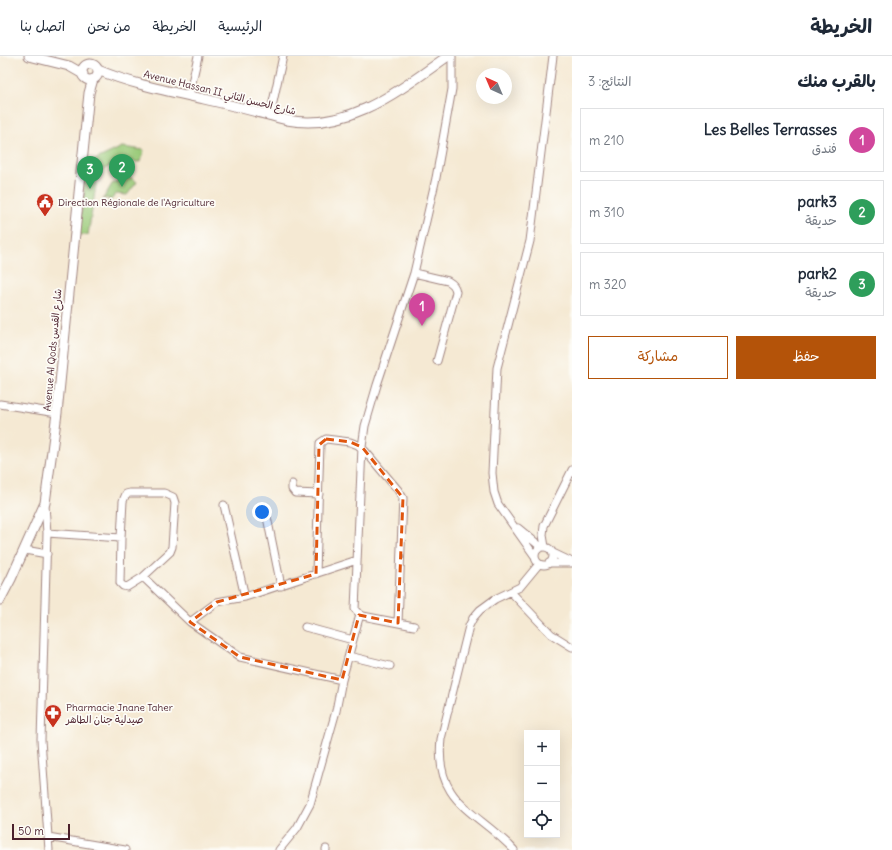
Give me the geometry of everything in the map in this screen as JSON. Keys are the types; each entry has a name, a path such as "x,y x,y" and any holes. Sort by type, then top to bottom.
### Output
{"street":[{"name":"Avenue Hassan II شارع الحسن الثاني","path":"29,56 296,122 314,122 355,113 381,102 448,56"},
{"name":"Avenue Al Qods شارع القدس","path":"0,600 25,550 45,503 57,413 90,72 93,56"},
{"path":"189,96 198,56"},
{"path":"270,116 283,56"},
{"path":"414,626 360,614 357,612 355,606 362,448 365,426 377,385 414,273 443,146 452,89 452,56"},
{"path":"553,56 530,241 497,368 492,473 494,492 498,504 539,564 546,565 549,563 572,562"},
{"path":"414,273 448,281 452,283 455,288 456,292 437,361"},
{"path":"0,404 57,413"},
{"path":"316,574 319,445 321,441 326,439 350,442 362,448 398,490 403,498 398,623"},
{"path":"543,547 544,526 572,470"},
{"path":"292,484 292,490 295,493 319,494"},
{"path":"164,493 173,497 175,503 172,547 170,552 142,577 126,587 120,583 121,538 123,501 126,494 164,493"},
{"path":"45,503 47,554 41,740 49,850"},
{"path":"224,504 245,596"},
{"path":"268,517 281,586"},
{"path":"510,522 543,547 551,550 553,554 572,562"},
{"path":"47,533 121,538"},
{"path":"534,555 538,549 543,547"},
{"path":"25,550 47,554"},
{"path":"549,563 552,560 553,554"},
{"path":"190,622 217,602 281,586 357,560"},
{"path":"514,850 500,836 464,809 451,792 441,771 439,756 441,739 469,626 473,618 487,604 520,587 539,564"},
{"path":"142,577 190,622 240,657 342,680"},
{"path":"511,592 551,634 572,647"},
{"path":"279,850 298,828 310,804 336,712 342,680 360,614"},
{"path":"305,627 353,640"},
{"path":"348,656 390,666"},
{"path":"48,837 125,850"}],"highlighted area":[{"path":"326,439 350,442 362,447 403,498 398,623 359,615 342,680 240,657 190,622 217,602 316,574 319,445"}],"green space":[{"path":"122,147 144,150 141,162 118,161 98,173 88,235 74,235 83,206 86,164"},
{"path":"127,175 137,182 127,195 116,194 109,202 109,198 103,199 112,184"}],"place":[{"name":"park3","path":"122,187"},
{"name":"park2","path":"90,189"},
{"name":"Direction Régionale de l'Agriculture","path":"45,217"},
{"name":"Les Belles Terrasses","path":"422,326"},
{"name":"Pharmacie Jnane Taher صيدلية جنان الطاهر","path":"53,728"}]}
